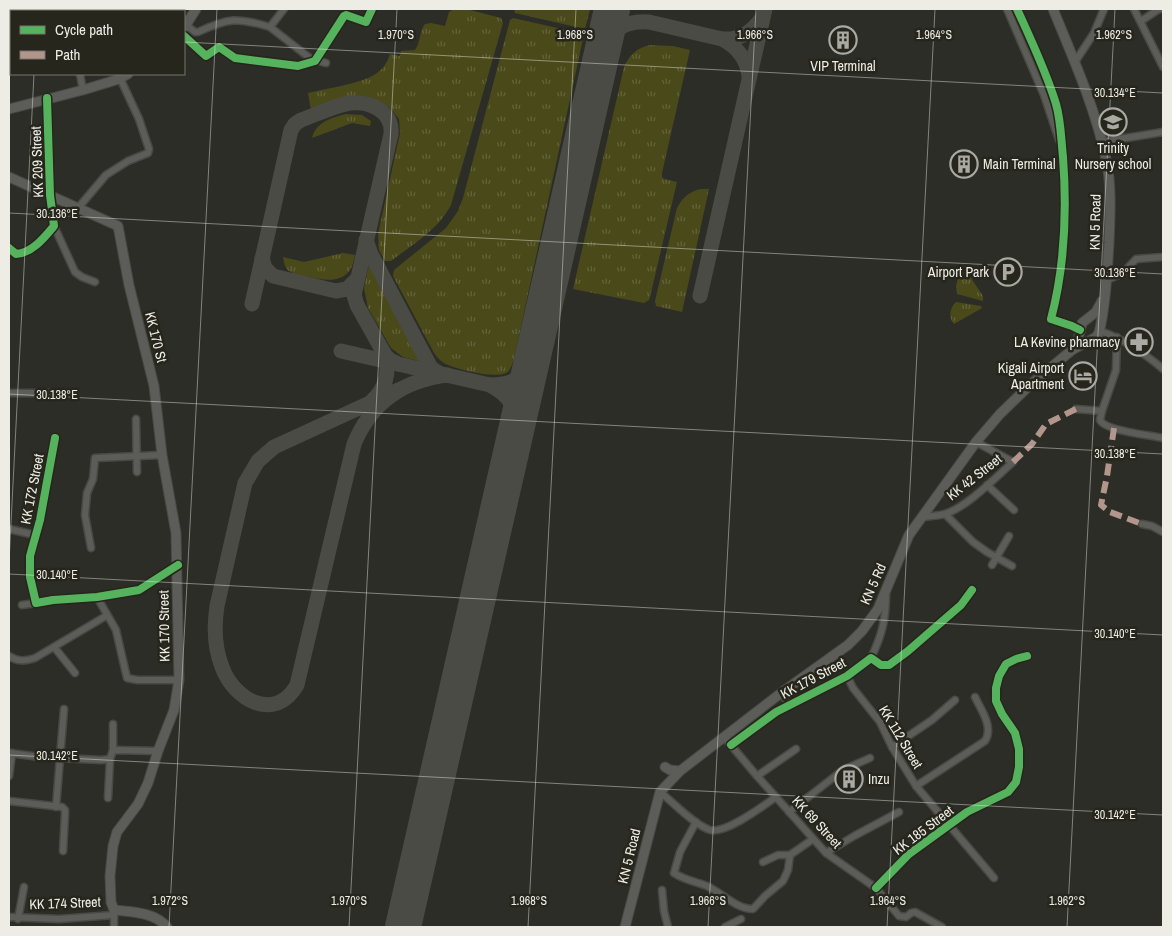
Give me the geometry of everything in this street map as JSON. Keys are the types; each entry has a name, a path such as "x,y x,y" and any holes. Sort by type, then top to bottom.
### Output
{"main road":[{"path":"185,27 196,9"},
{"name":"KN 5 Road","path":"1053,9 1092,109 1106,160 1110,197 1105,294"},
{"path":"9,109 83,90 124,76"},
{"path":"9,177 78,208"},
{"name":"KK 170 St","path":"78,208 118,226 129,285 154,386 162,455"},
{"path":"1100,330 1105,294"},
{"name":"KN 5 Rd","path":"1072,350 1082,323 1096,312 1105,294"},
{"path":"1087,320 1091,319 1097,322 1100,330"},
{"name":"KN 5 Rd","path":"660,792 680,771 781,693 841,650 862,631 878,609 909,535 976,442 1000,414 1031,384 1072,350 1097,336 1100,330"},
{"path":"1080,331 1086,338 1093,339"},
{"name":"KK 170 Street","path":"114,913 110,876 115,839 117,832 144,794 158,750 174,710 179,680 176,533 162,455"},
{"path":"665,767 670,770 680,771"},
{"name":"KN 5 Road","path":"625,927 660,792"},
{"name":"KK 174 Street","path":"114,913 136,913 159,920 167,927"}],"street":[{"path":"270,27 284,9"},
{"path":"185,37 206,56 218,47 235,58 298,66 315,61 342,18 346,15 366,22 372,9"},
{"path":"1007,9 1050,112 1063,158"},
{"path":"1017,9 1056,105 1061,133 1065,179 1065,229 1059,284 1051,319 1072,326 1080,331"},
{"path":"1075,62 1094,33 1104,9"},
{"path":"1134,9 1163,67"},
{"path":"1141,21 1159,9 1163,9"},
{"path":"185,27 198,32 223,21 235,19 251,21 270,27 307,57 326,63"},
{"path":"80,75 83,90"},
{"path":"78,208 106,175 128,161 148,153 149,149 124,76"},
{"name":"KK 209 Street","path":"48,98 50,195 54,226 75,272 95,282"},
{"path":"1101,142 1163,132"},
{"path":"9,248 16,254 26,252 54,226"},
{"path":"1107,280 1123,273 1136,259 1163,257"},
{"path":"1100,330 1117,337 1163,369"},
{"path":"1117,337 1116,370 1102,411 1100,423 1114,428 1163,438"},
{"path":"9,393 74,393"},
{"path":"1076,409 1102,411"},
{"path":"136,419 137,472"},
{"name":"KK 172 Street","path":"36,604 30,577 30,556 40,520 55,438"},
{"name":"KK 42 Street","path":"922,517 945,514 968,501 1013,462 976,442"},
{"path":"90,548 85,515 87,493 93,478 95,458 162,455"},
{"path":"987,486 1014,510"},
{"path":"945,514 973,542 1012,566"},
{"path":"1142,524 1152,526 1163,532"},
{"path":"9,529 35,535"},
{"path":"992,565 1009,536"},
{"path":"22,605 53,600 97,597 139,590 178,565"},
{"path":"886,590 886,613 883,627 880,639 871,658 884,666 889,665 908,651 961,605 972,590"},
{"path":"97,597 106,616 116,630 127,678 137,680 179,680"},
{"path":"9,656 18,661 25,661 54,647 106,616"},
{"path":"54,647 75,673"},
{"name":"KK 185 Street","path":"876,888 909,854 967,812 1008,792 1016,782 1019,767 1019,749 1015,733 996,701 996,688 999,676 1006,664 1016,658 1027,656"},
{"name":"KK 179 Street","path":"732,745 776,712 848,676 871,658"},
{"name":"KK 112 Street","path":"848,676 853,688 880,722 916,786 994,878"},
{"path":"781,693 790,705"},
{"name":"KK 112 Street","path":"916,786 981,745 988,738 988,726 975,697"},
{"path":"892,746 932,720 955,700"},
{"path":"56,807 64,709"},
{"path":"108,798 110,758 113,750 113,724"},
{"name":"KK 69 Street","path":"724,737 826,853 876,888 899,916 906,917 915,912 942,927"},
{"path":"757,776 796,749"},
{"path":"113,750 158,750"},
{"path":"9,776 10,753 59,758 101,760 110,758"},
{"path":"789,812 843,770 870,758"},
{"path":"660,792 696,822 712,830 727,827 776,797"},
{"path":"9,802 62,807 65,810 63,851"},
{"path":"826,853 899,812"},
{"path":"696,822 680,852 674,873 709,887 748,909 753,909 765,896 784,881 790,855"},
{"path":"763,862 778,855 790,855 813,839"},
{"path":"18,919 24,887"},
{"path":"662,890 668,927"},
{"path":"114,913 114,927"},
{"name":"KK 174 Street","path":"9,917 18,919 59,919 114,913"},
{"path":"725,927 741,919"}],"green space":[{"path":"454,9 466,9 501,18 503,23 451,205 446,214 424,236 391,261 385,261 379,250 378,234 400,133 399,119 384,104 360,97 348,97 311,110 308,93 354,83 371,77 384,67 390,54 400,56 401,51 415,50 425,24 431,23 445,26 449,12"},
{"path":"514,9 590,9 585,29 515,13"},
{"path":"513,18 584,34 514,359 508,372 501,375 493,375 456,368 439,359 393,276 394,270 446,228 458,211 510,20"},
{"path":"650,45 673,46 690,50 662,173 664,179 677,182 650,297 644,303 573,289 624,67 634,53"},
{"path":"346,114 362,115 371,121 370,126 352,123 312,138 321,124"},
{"path":"709,189 682,312 656,306 655,301 677,208 681,201 693,191"},
{"path":"343,253 355,255 353,264 344,276 332,280 317,279 291,272 286,267 283,257 304,262"},
{"path":"369,263 422,362 403,357 391,348 368,308 364,288"},
{"path":"960,269 967,272 983,296 983,301 957,294 956,286"},
{"path":"956,302 981,306 982,308 954,324 950,313"}],"taxiway":[{"path":"700,296 765,9"},
{"path":"722,39 740,37 754,28 762,18"},
{"path":"602,51 610,37 621,27 627,24 649,22 722,39 732,46 744,59 749,76"},
{"path":"252,304 291,130 301,120 338,106 350,103 372,106 379,109 388,119 391,126 391,134 354,295 357,305 385,355 398,364"},
{"path":"366,240 371,254 431,368 439,373"},
{"path":"262,258 265,268 273,276 336,291 347,289 356,280"},
{"path":"341,351 490,385 504,384 514,380 523,373 531,362"},
{"path":"372,401 381,391 386,380 385,355"},
{"path":"398,390 274,447 258,461 245,483 217,606 215,636 219,659 228,679 245,697 256,703 267,705 278,703 288,696 297,685 354,444 361,429 379,405 403,388 417,382 448,375"},
{"path":"490,385 511,402 515,414 516,428"}],"runway":[{"path":"403,927 612,9"}],"marked path":[{"path":"1013,462 1032,444 1046,424 1076,409"},
{"path":"1114,428 1101,505 1110,512 1142,524"}],"cycle path":[{"path":"185,37 206,56 219,47 235,58 298,66 315,61 344,16 366,22 372,9"},
{"path":"1017,9 1052,92 1058,110 1061,130 1064,177 1064,238 1056,299 1051,319 1080,330"},
{"path":"9,248 16,254 27,251 37,244 54,226 50,195 47,98"},
{"path":"55,438 40,520 30,556 30,577 36,603 97,597 139,590 178,565"},
{"path":"731,745 776,712 847,676 871,658 881,665 889,665 961,605 972,590"},
{"path":"876,888 909,854 967,812 1008,792 1016,782 1019,767 1019,749 1015,733 996,701 996,688 999,676 1006,664 1027,656"}],"place":[{"name":"VIP Terminal","path":"843,40"},
{"name":"Trinity Nursery school","path":"1113,122"},
{"name":"Main Terminal","path":"964,164"},
{"name":"Airport Park","path":"1008,272"},
{"name":"LA Kevine pharmacy","path":"1139,342"},
{"name":"Kigali Airport Apartment","path":"1083,376"},
{"name":"Inzu","path":"849,779"}]}
